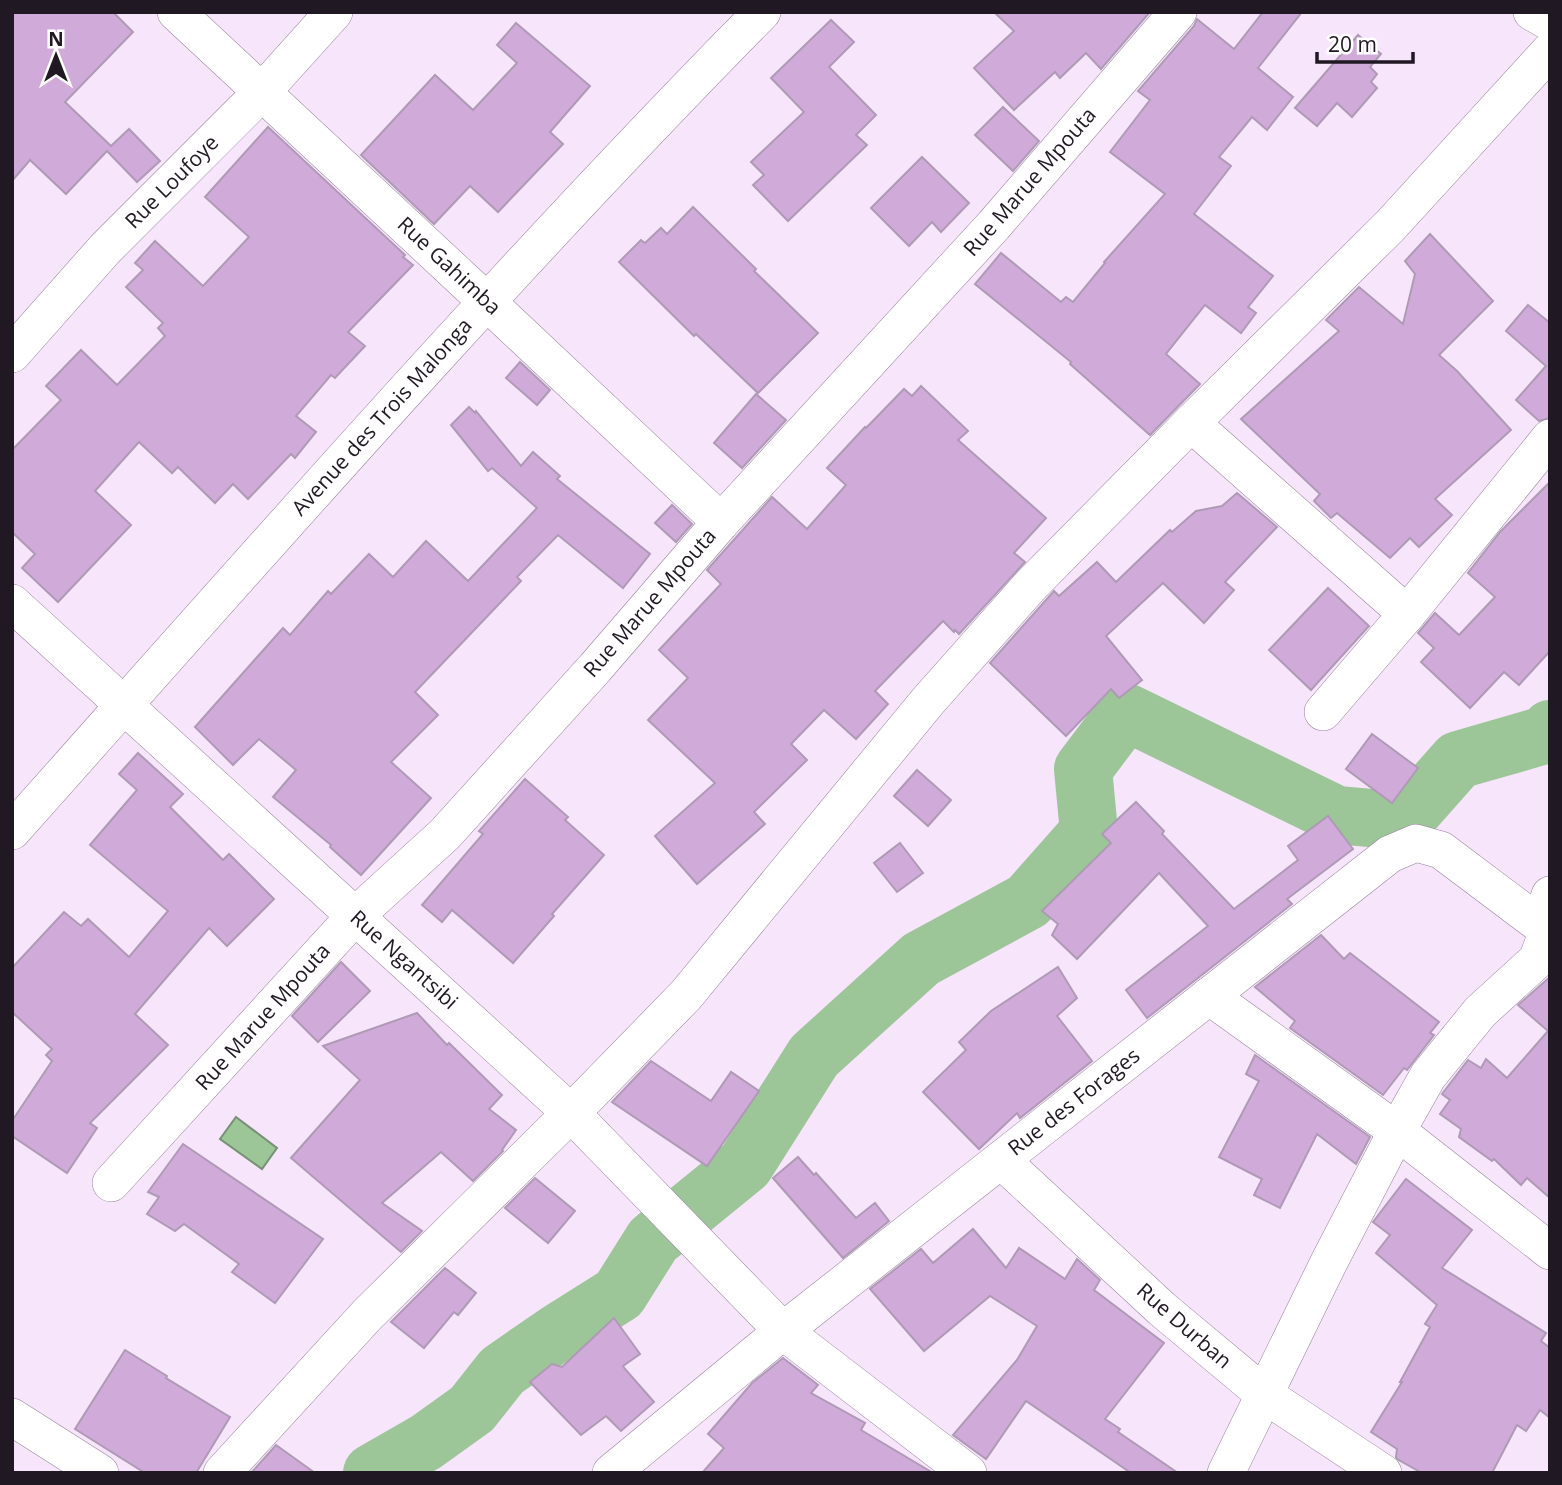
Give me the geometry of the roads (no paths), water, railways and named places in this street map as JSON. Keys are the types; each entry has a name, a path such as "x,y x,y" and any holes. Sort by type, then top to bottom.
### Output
{"street":[{"name":"Rue Gahimba","path":"176,12 721,522"},
{"name":"Rue Loufoye","path":"12,354 105,249 261,93 334,12"},
{"name":"Avenue des Trois Malonga","path":"12,831 486,301 762,12"},
{"name":"Rue Marue Mpouta","path":"111,1183 355,916 445,834 721,522 994,225 1178,12"},
{"path":"1532,12 1550,22"},
{"path":"222,1473 367,1315 686,995 929,701 1031,585 1390,226 1550,51"},
{"path":"1191,423 1407,614"},
{"path":"1323,712 1407,614 1550,438"},
{"name":"Rue Ngantsibi","path":"12,603 571,1113 782,1331 968,1473"},
{"name":"Rue des Forages","path":"611,1473 782,1331 1390,854 1416,843 1441,850 1549,932"},
{"path":"1226,1473 1329,1262 1396,1131 1428,1076 1480,1012 1537,960 1549,932 1547,904 1550,895"},
{"path":"1209,996 1396,1131 1550,1251"},
{"name":"Rue Durban","path":"1001,1160 1162,1309 1265,1395 1383,1473"},
{"path":"12,1416 100,1473"}],"waterway":[{"path":"372,1473 426,1442 472,1409 502,1371 619,1294 653,1240 745,1165 814,1056 921,959 1028,901 1089,832 1083,769 1126,712 1337,815 1404,821 1458,760 1545,735 1550,729"}]}
